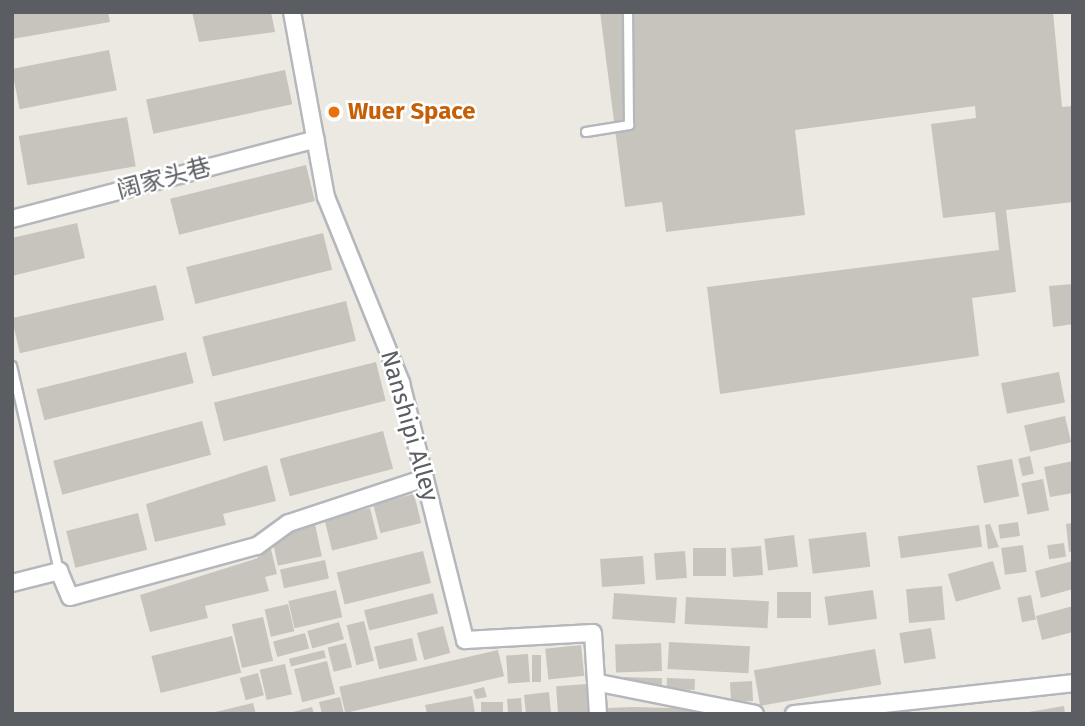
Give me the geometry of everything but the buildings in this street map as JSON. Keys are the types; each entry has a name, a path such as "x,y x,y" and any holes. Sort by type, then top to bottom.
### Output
{"street":[{"name":"Nanshipi Alley","path":"292,12 326,197 401,383 466,640 593,633 599,683 598,714"},
{"name":"阔家头巷","path":"12,219 316,139"},
{"path":"12,583 59,571 70,597 257,547 289,523 425,478"},
{"path":"599,683 755,714"},
{"path":"794,714 1073,683"}],"lane":[{"path":"586,132 629,125 628,12"},
{"path":"12,366 59,571"}],"place":[{"name":"Wuer Space","path":"334,112"}]}
